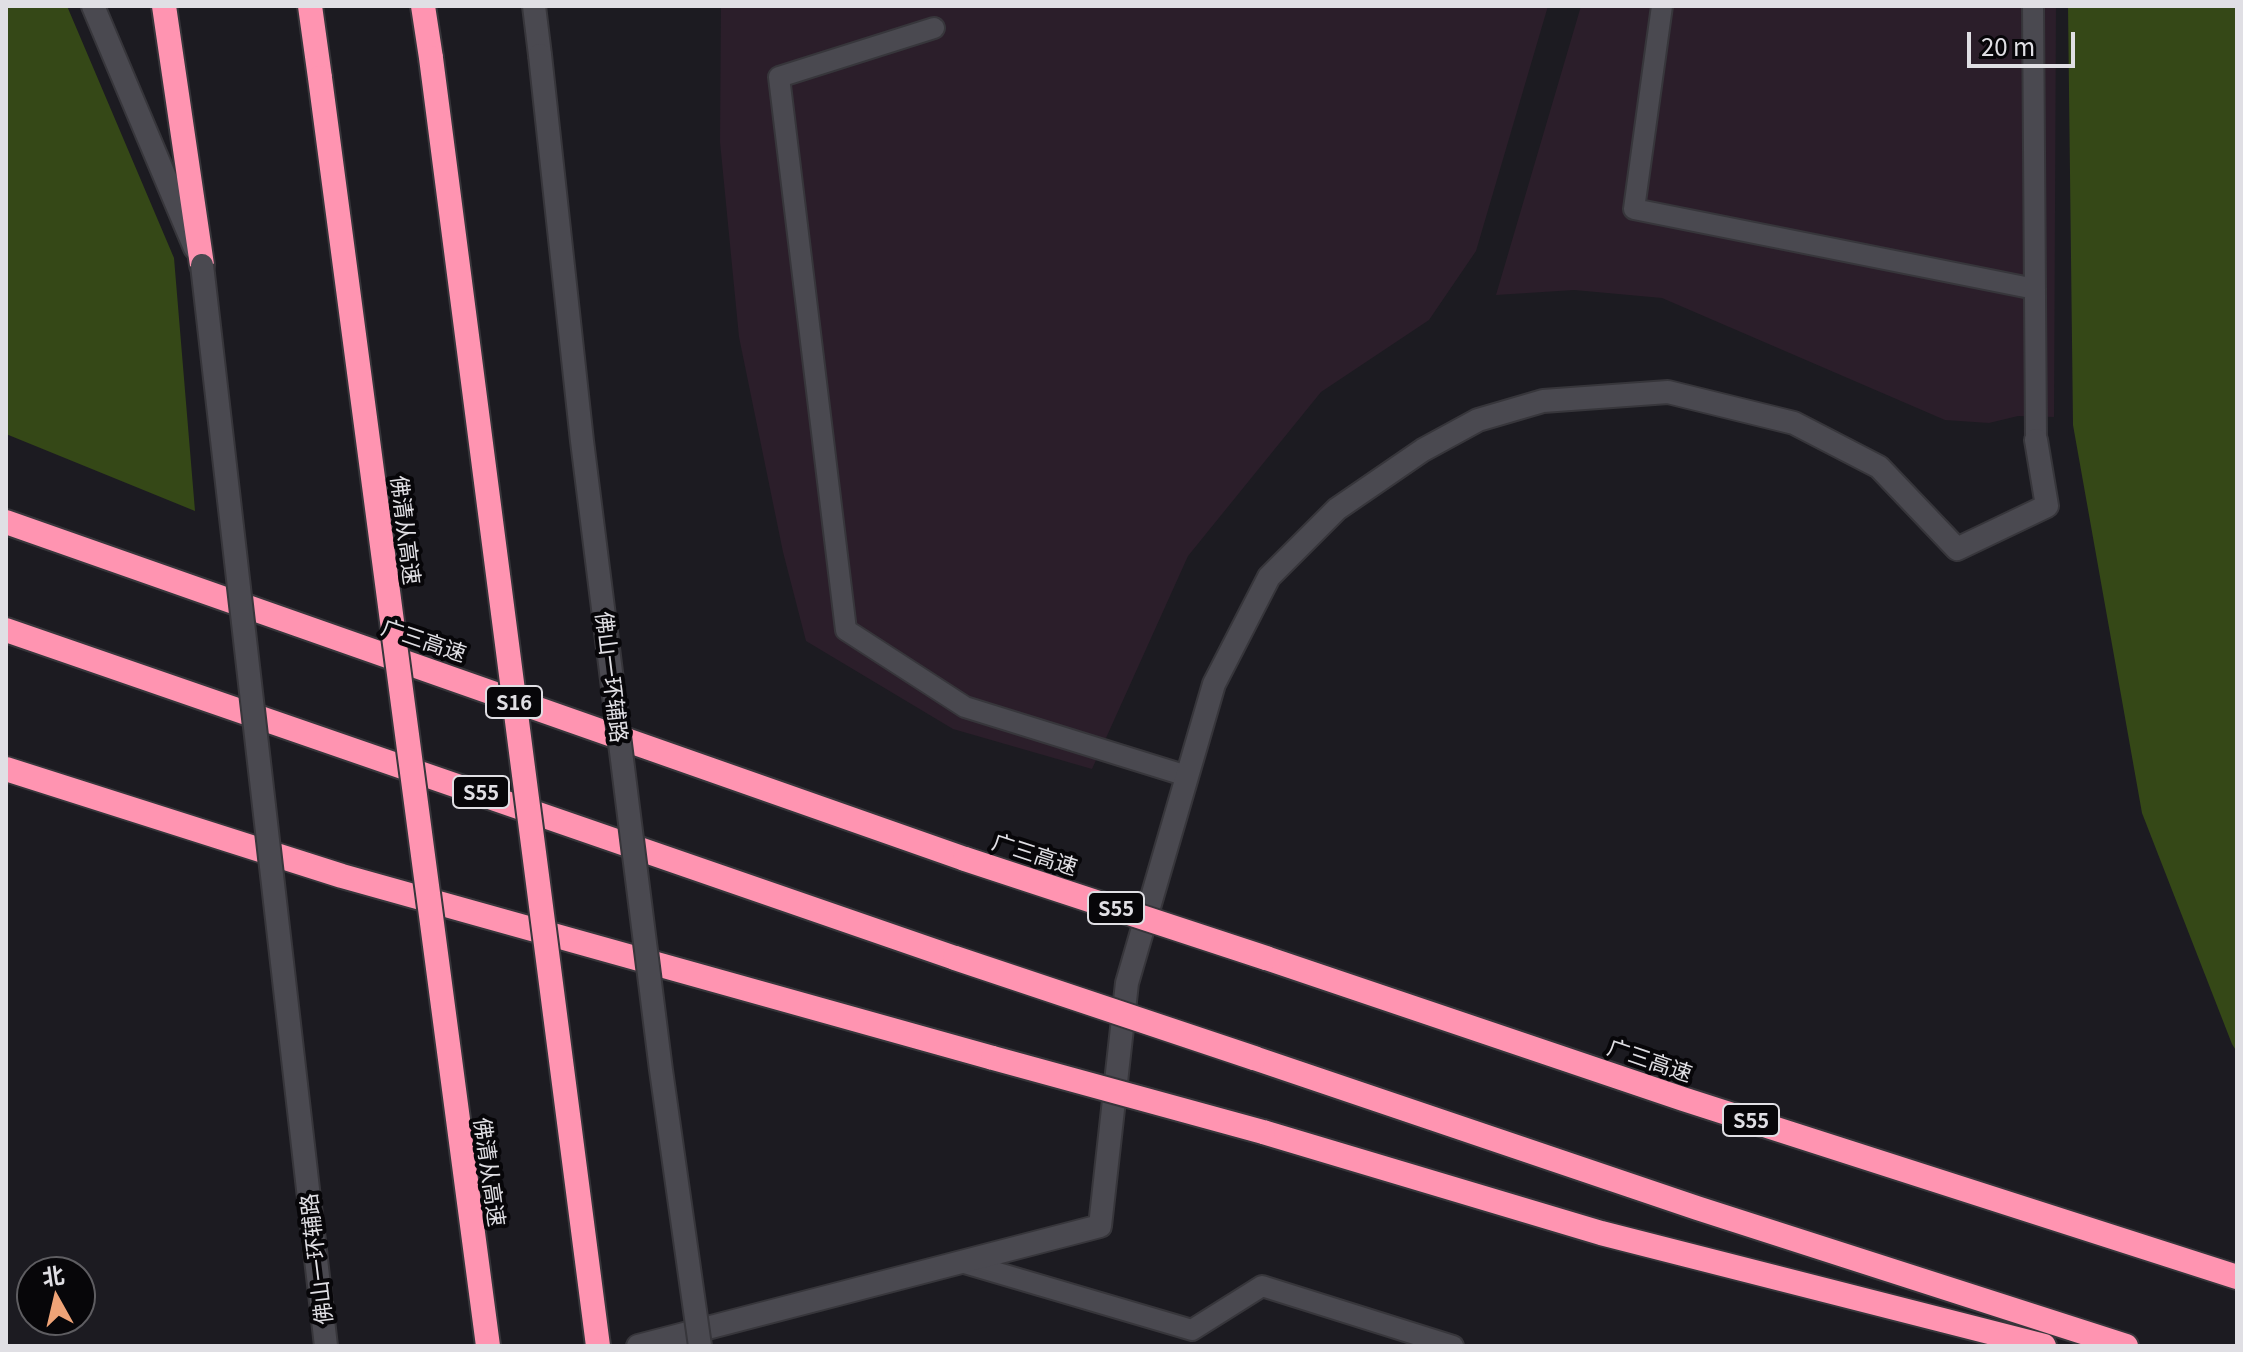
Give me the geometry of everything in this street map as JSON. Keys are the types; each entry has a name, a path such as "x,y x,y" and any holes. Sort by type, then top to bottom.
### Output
{"highway":[{"path":"164,6 202,265"},
{"name":"佛清从高速","path":"310,6 488,1346"},
{"name":"S16","path":"423,6 598,1346"},
{"path":"6,511 89,549"},
{"name":"广三高速","path":"6,522 965,859 1683,1099 2237,1277"},
{"name":"S55","path":"6,630 648,849 955,958 1697,1208 2126,1346"},
{"path":"6,769 342,876 1263,1132 1601,1233 2044,1346"}],"main road":[{"name":"佛山一环辅路","path":"93,6 202,265 326,1346"},
{"name":"佛山一环辅路","path":"534,6 582,441 661,1070 700,1346"},
{"path":"638,1346 1100,1226 1127,983 1214,684 1269,577 1337,509 1423,450 1478,420 1543,401 1668,392 1794,423 1879,467 1957,549 2047,506 2036,440"}],"lane":[{"path":"1662,6 1634,209 2035,289"},
{"path":"2033,6 2036,440"},
{"path":"934,28 779,77 846,630 965,707 1187,776"},
{"path":"961,1262 1192,1330 1262,1286 1453,1346"}],"shaded area":[{"path":"721,6 1548,6 1476,251 1429,320 1321,392 1188,556 1092,769 953,729 806,641 783,552 739,337 720,142"},
{"path":"1581,6 2056,6 2054,417 2018,416 1989,423 1945,420 1662,298 1574,290 1496,295"}],"green space":[{"path":"6,6 67,6 174,258 195,511 6,434"},
{"path":"2068,6 2237,6 2237,1052 2142,813 2073,425"}]}
